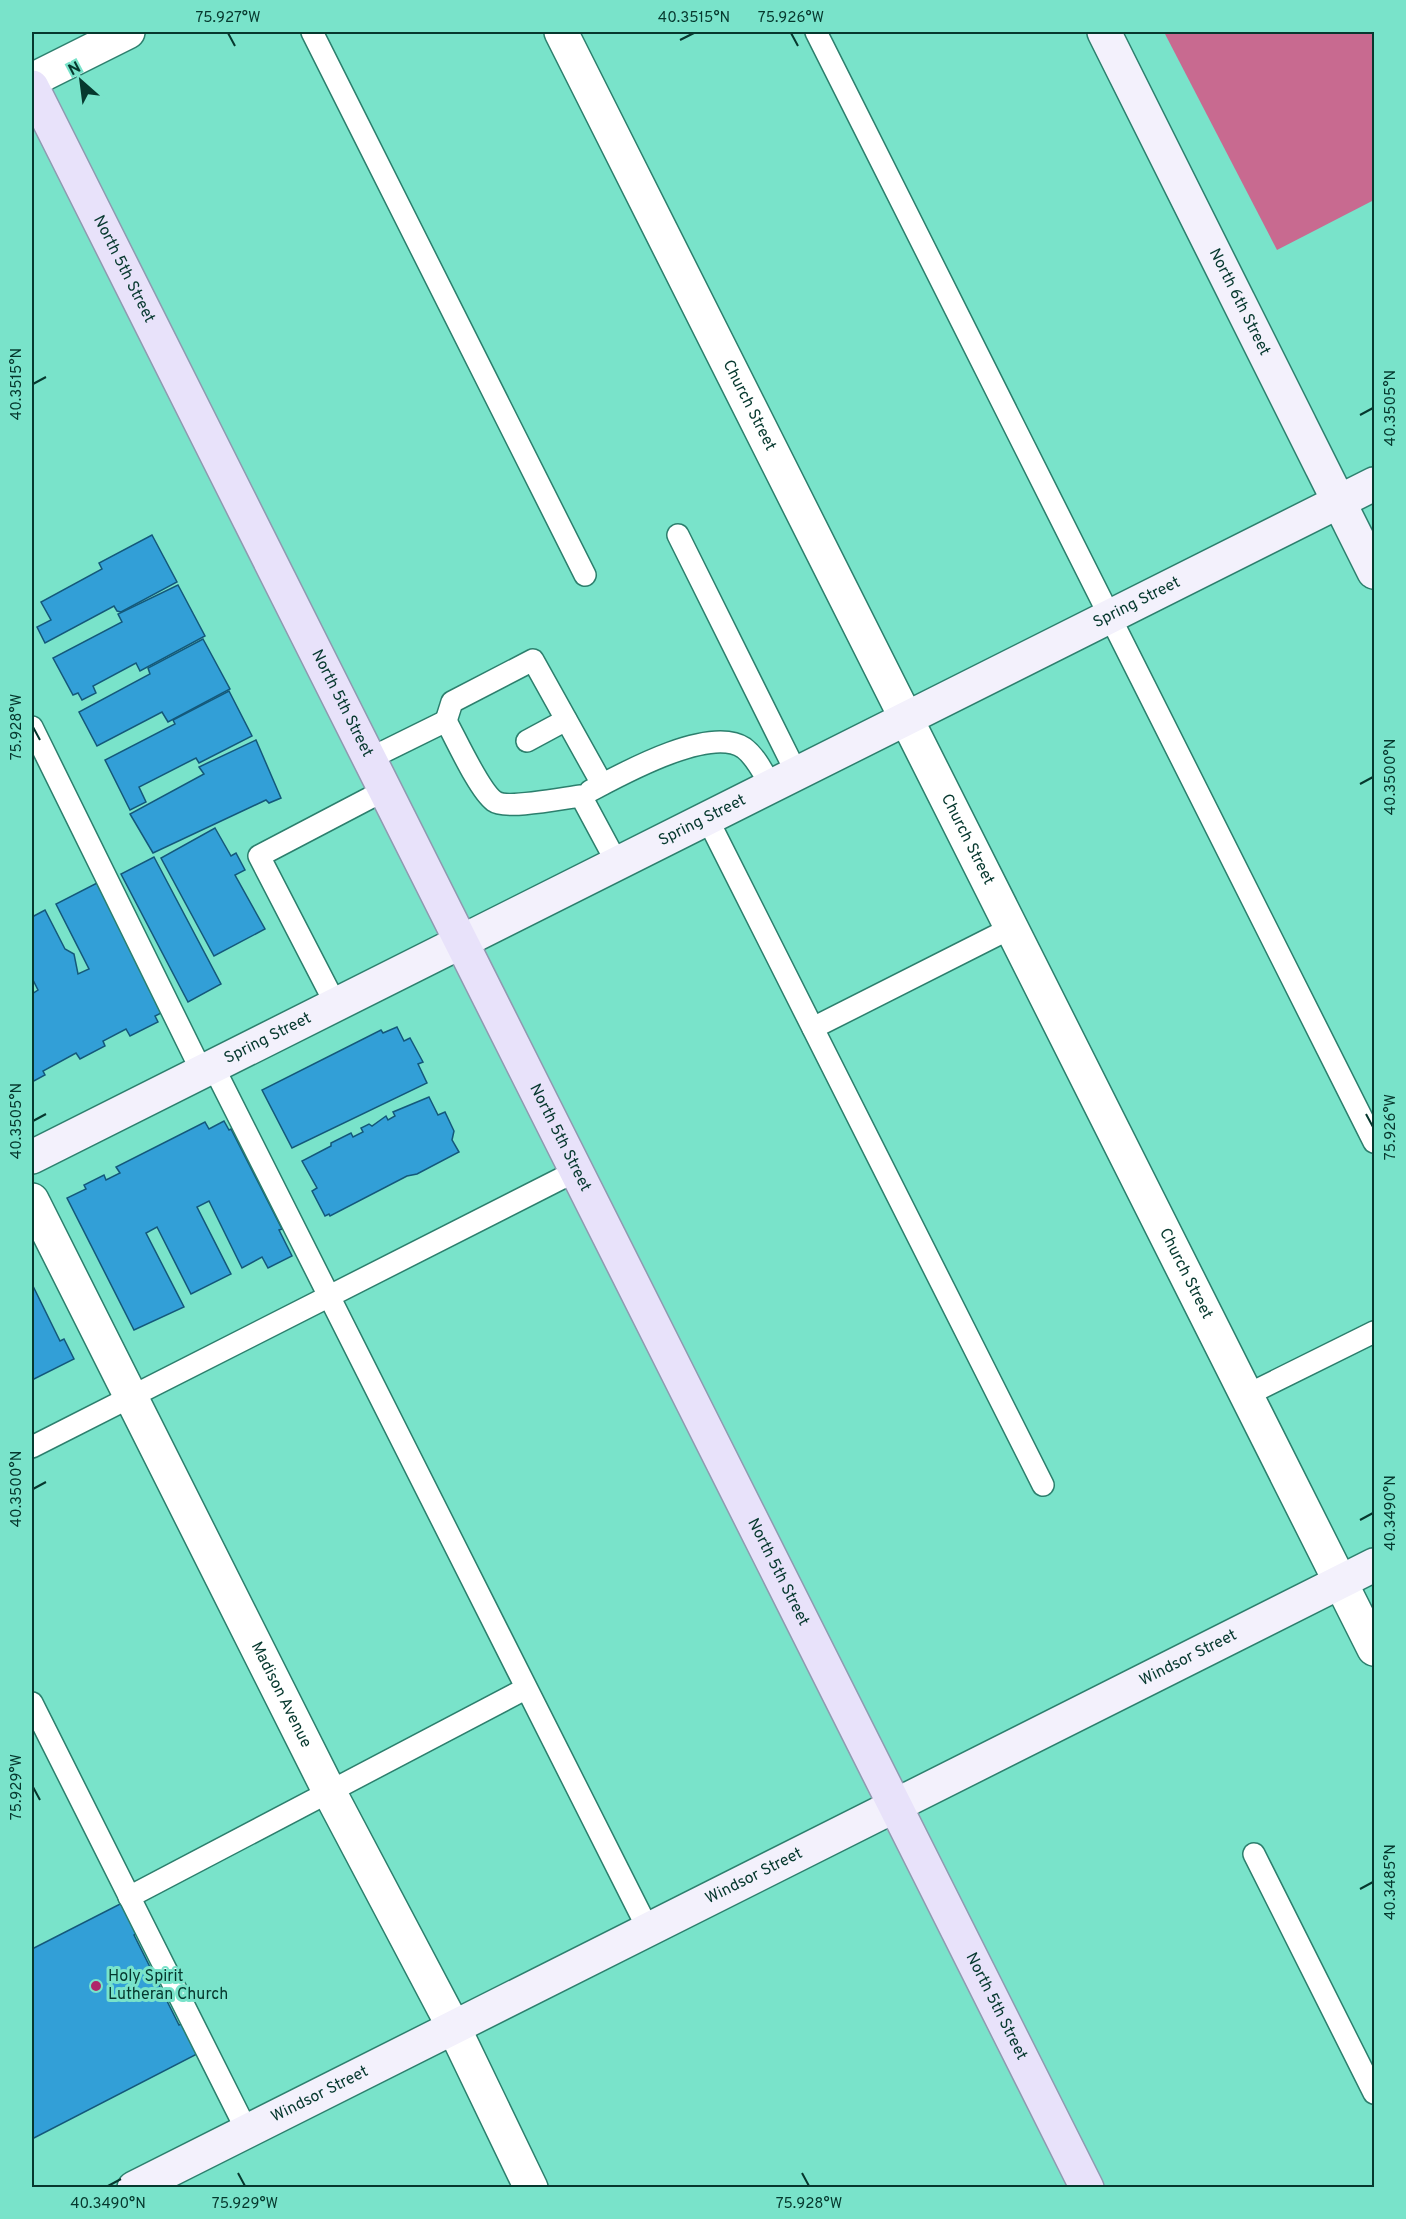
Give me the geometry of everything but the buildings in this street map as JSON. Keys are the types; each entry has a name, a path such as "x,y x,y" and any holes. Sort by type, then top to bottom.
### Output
{"main road":[{"name":"North 6th Street","path":"1104,32 1374,572"},
{"name":"North 5th Street","path":"32,87 1087,2187"},
{"name":"Spring Street","path":"32,1157 336,1005 460,940 1374,484"},
{"name":"Windsor Street","path":"134,2187 1374,1564"}],"street":[{"path":"32,80 128,32"},
{"name":"Church Street","path":"561,32 1374,1649"},
{"name":"Madison Avenue","path":"32,1200 330,1793 453,2026 531,2187"}],"lane":[{"path":"312,32 585,575"},
{"path":"816,32 1374,1142"},
{"path":"678,535 784,780"},
{"path":"369,759 446,721 452,702 533,660 602,784"},
{"path":"527,741 567,720"},
{"path":"446,721 479,766 494,801 507,805 581,796 602,784 678,751 701,744 724,741 744,748 760,767 784,780"},
{"path":"32,727 328,1296 648,1929"},
{"path":"336,1005 260,856 385,790"},
{"path":"581,796 616,863"},
{"path":"707,818 1042,1485"},
{"path":"813,1028 1011,928"},
{"path":"32,1447 576,1171"},
{"path":"1247,1395 1374,1332"},
{"path":"129,1897 525,1689"},
{"path":"32,1703 247,2131"},
{"path":"1254,1854 1374,2093"}],"shaded area":[{"path":"1164,32 1374,32 1374,200 1277,250"}],"place":[{"name":"Holy Spirit Lutheran Church","path":"96,1986"}]}
